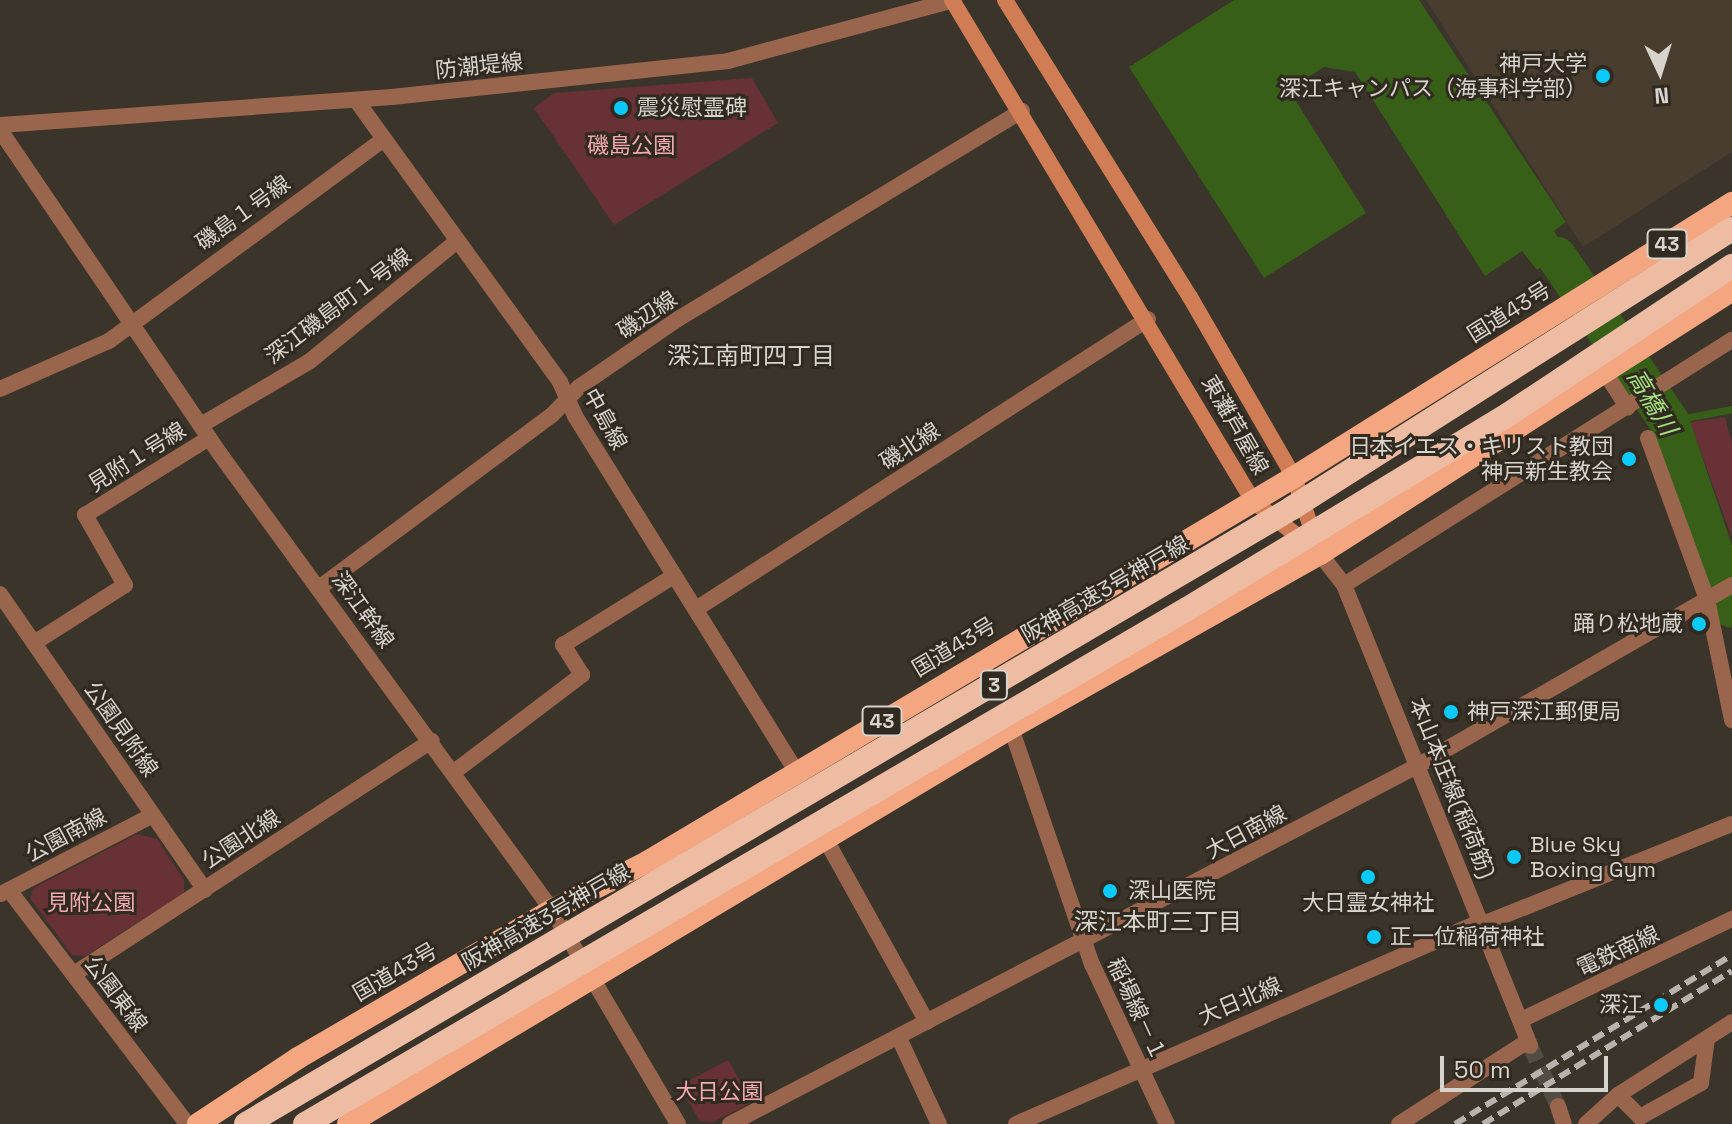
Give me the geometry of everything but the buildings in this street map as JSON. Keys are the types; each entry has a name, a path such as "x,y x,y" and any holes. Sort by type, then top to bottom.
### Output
{"highway":[{"name":"国道43号","path":"198,1124 298,1058 552,910 647,862 1294,477 1732,203"},
{"name":"阪神高速3号神戸線","path":"246,1124 1225,549 1732,229"},
{"name":"3","path":"305,1124 1201,601 1509,414 1732,266"},
{"path":"348,1124 594,980 1011,728 1320,554 1732,291"}],"main road":[{"name":"東灘芦屋線","path":"953,0 1148,319 1253,501 1320,554"},
{"name":"東灘芦屋線","path":"1005,0 1190,297 1294,477 1320,554"}],"street":[{"name":"防潮堤線","path":"0,128 356,100 728,61 953,0"},
{"name":"中島線","path":"356,100 381,141 560,382 567,399 674,576 797,772"},
{"name":"磯辺線","path":"319,588 567,399 678,319 1022,111"},
{"name":"深江幹線","path":"0,128 205,432 552,910 678,1124"},
{"name":"磯島１号線","path":"0,389 79,356 131,323 381,141"},
{"name":"深江磯島町１号線","path":"205,432 310,361 457,241"},
{"name":"磯北線","path":"696,609 1148,319"},
{"path":"1344,585 1732,340"},
{"path":"1609,372 1628,408"},
{"name":"見附１号線","path":"34,643 125,585 85,515 205,432"},
{"path":"1648,438 1709,598 1732,720"},
{"name":"本山本庄線(稲荷筋)","path":"1320,554 1344,585 1529,1043 1399,1124"},
{"path":"454,772 582,675 563,645 674,576"},
{"name":"大日南線","path":"730,1124 1084,943 1419,765 1732,585"},
{"name":"公園見附線","path":"0,594 205,890"},
{"name":"稲場線－１","path":"1011,728 1084,943 1167,1124"},
{"name":"公園北線","path":"74,974 432,741"},
{"name":"公園南線","path":"5,892 153,815"},
{"name":"大日北線","path":"1016,1124 1140,1067 1482,923 1732,824"},
{"path":"826,840 927,1022"},
{"name":"公園東線","path":"5,892 74,974 187,1124"},
{"name":"電鉄南線","path":"1521,1020 1732,919"},
{"path":"1586,1124 1618,1095 1732,1022"},
{"path":"899,1038 939,1124"},
{"path":"1618,1095 1640,1117 1701,1083 1707,1038"},
{"path":"1558,1106 1564,1124"}],"shaded area":[{"path":"1234,0 1419,0 1566,222 1554,231 1566,250 1537,270 1522,251 1485,276 1355,72 1324,67 1289,90 1366,213 1264,278 1129,67"},
{"name":"神戸大学 深江キャンパス（海事科学部）","path":"1426,0 1732,0 1732,152 1583,247"}],"green space":[{"name":"磯島公園","path":"752,78 778,123 614,225 534,108 554,93"},
{"path":"1725,417 1732,443 1732,538 1690,422"},
{"name":"見附公園","path":"137,834 157,839 184,880 184,893 85,956 72,955 30,898 34,888"},
{"name":"大日公園","path":"728,1060 752,1102 713,1122 700,1121 679,1086"}],"waterway":[{"name":"高橋川","path":"1557,257 1669,421 1732,608"},
{"path":"1669,421 1732,409"}],"tunnel":[{"path":"1530,1046 1558,1106"}],"railway":[{"path":"1455,1124 1732,955"},
{"path":"1483,1124 1732,971"}],"place":[{"name":"神戸大学 深江キャンパス（海事科学部）","path":"1603,76"},
{"name":"震災慰霊碑","path":"621,108"},
{"name":"日本イエス・キリスト教団 神戸新生教会","path":"1629,459"},
{"name":"踊り松地蔵","path":"1699,624"},
{"name":"神戸深江郵便局","path":"1451,712"},
{"name":"Blue Sky Boxing Gym","path":"1514,857"},
{"name":"大日霊女神社","path":"1368,877"},
{"name":"深山医院","path":"1110,891"},
{"name":"正一位稲荷神社","path":"1374,937"},
{"name":"深江","path":"1661,1005"}],"district":[{"name":"深江南町四丁目","path":"751,356"},
{"name":"深江本町三丁目","path":"1158,922"}]}
